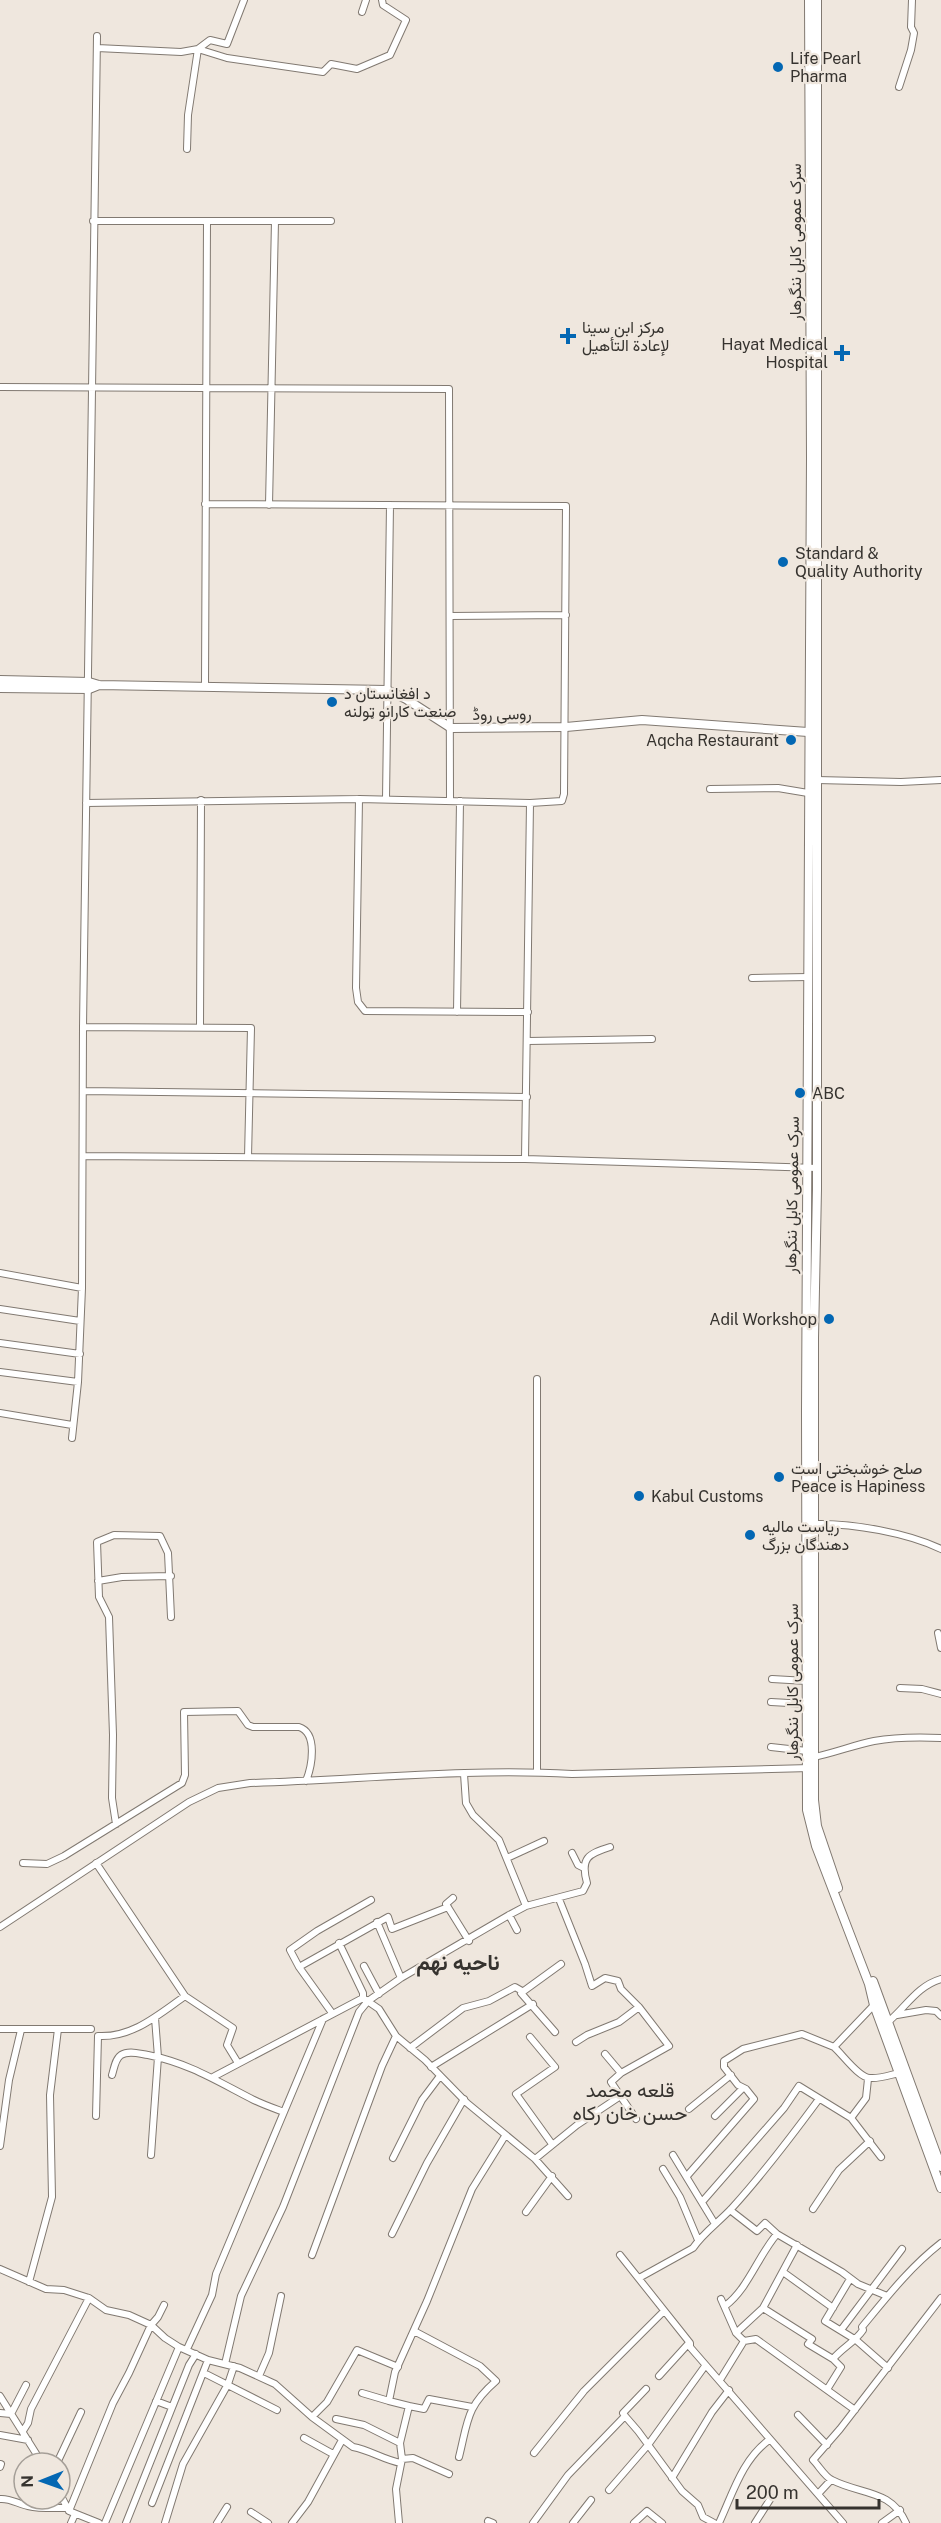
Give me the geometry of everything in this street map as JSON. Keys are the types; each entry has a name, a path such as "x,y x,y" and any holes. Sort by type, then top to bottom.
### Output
{"highway":[{"name":"سرک عمومی کابل ننگرهار","path":"809,0 813,78 817,780 809,977 815,1524 810,1828 869,1984 874,2005 941,2188"},
{"name":"سرک عمومی کابل ننگرهار","path":"813,78 817,0"},
{"name":"سرک عمومی کابل ننگرهار","path":"810,1754 807,1681 813,903 808,732 814,404"},
{"name":"سرک عمومی کابل ننگرهار","path":"810,1768 817,1826 941,2167"}],"main road":[{"name":"روسی روڈ","path":"0,680 89,685"},
{"name":"روسی روڈ","path":"0,688 99,685 387,690 406,699 451,728 566,727 642,720 808,732"}],"street":[{"path":"188,149 188,115 198,49 210,40 227,44 244,0"},
{"path":"362,12 366,0"},
{"path":"97,48 181,52 198,49 227,57 324,72 331,64 357,69 390,55 406,20 384,5 382,0"},
{"path":"898,87 911,50 914,33 911,27 912,0"},
{"path":"72,1438 80,1354 82,1288 83,1027 97,36"},
{"path":"93,221 331,221"},
{"path":"269,505 275,221"},
{"path":"205,687 207,222"},
{"path":"0,387 449,389 450,801"},
{"path":"86,803 386,799 530,803 561,801 564,794 566,506 205,504"},
{"path":"386,799 390,505"},
{"path":"450,616 566,615"},
{"path":"817,780 901,782 941,780"},
{"path":"710,789 778,788 808,793"},
{"path":"359,799 357,988 358,1002 365,1011 528,1012"},
{"path":"200,1027 201,800"},
{"path":"458,1012 460,801"},
{"path":"525,1159 530,803"},
{"path":"752,978 809,977"},
{"path":"83,1027 251,1028 248,1157"},
{"path":"528,1041 652,1039"},
{"path":"84,1091 527,1097"},
{"path":"84,1156 525,1159 812,1168"},
{"path":"0,1273 82,1288"},
{"path":"0,1309 80,1321"},
{"path":"0,1343 80,1354"},
{"path":"0,1372 78,1382"},
{"path":"537,1379 537,1772"},
{"path":"0,1413 72,1425"},
{"path":"815,1524 859,1527 900,1535 941,1549"},
{"path":"116,1824 112,1798 110,1617 99,1597 97,1542 114,1535 160,1536 168,1553 171,1576 171,1617"},
{"path":"98,1581 122,1577 171,1576"},
{"path":"938,1633 941,1648"},
{"path":"772,1679 807,1681"},
{"path":"900,1688 922,1689 941,1694"},
{"path":"771,1702 807,1704"},
{"path":"23,1863 47,1864 83,1845 182,1783 185,1775 184,1712 238,1711 248,1725 253,1727 305,1729 309,1733 312,1760 306,1781"},
{"path":"771,1747 810,1754 843,1751 873,1741 900,1737 941,1738"},
{"path":"0,1927 189,1802 218,1788 250,1783 464,1773 583,1774 810,1768"},
{"path":"464,1773 466,1803 473,1815 499,1840 526,1906"},
{"path":"507,1858 543,1841"},
{"path":"213,2077 332,2013 379,1994 401,1978 469,1941 508,1915 526,1906 583,1891 587,1883 584,1868 588,1857 610,1847"},
{"path":"572,1853 578,1865 584,1868"},
{"path":"96,1863 184,1996 233,2028 227,2045 238,2063"},
{"path":"453,1898 446,1903 469,1941"},
{"path":"559,1899 592,1986 605,1978 618,1981 621,1989 639,2007 669,2046 621,2073 611,2082 636,2119"},
{"path":"332,2013 299,1967 290,1950 371,1900"},
{"path":"299,1967 388,1917 392,1929 448,1907"},
{"path":"508,1915 517,1930"},
{"path":"377,1922 401,1978"},
{"path":"339,1943 366,2000 380,2009 396,2036 505,2136 535,2159 568,2196"},
{"path":"522,1991 561,1964"},
{"path":"364,1966 379,1994"},
{"path":"888,2022 910,1997 933,1981 941,1979"},
{"path":"411,2048 463,2008 489,2001 515,1987 522,1991 523,1996 555,2032"},
{"path":"96,2116 98,2037 123,2035 155,2018 184,1996"},
{"path":"225,2364 242,2296 283,2207 359,2012 366,2000"},
{"path":"431,2067 532,2004"},
{"path":"834,2047 874,2005"},
{"path":"576,2042 619,2022 639,2007"},
{"path":"896,2015 926,2010 936,2011 941,2016"},
{"path":"151,2155 158,2057 155,2018"},
{"path":"187,2349 212,2295 216,2274 323,2019"},
{"path":"0,2029 91,2029"},
{"path":"29,2282 52,2197 50,2095 58,2029"},
{"path":"0,2146 9,2080 21,2030"},
{"path":"687,2176 754,2099 746,2089 742,2089 723,2063 743,2049 802,2034 834,2047 846,2057 858,2073 868,2079 899,2073"},
{"path":"312,2255 382,2066 396,2036"},
{"path":"530,2037 555,2067 516,2094 552,2144"},
{"path":"112,2076 116,2061 121,2055 132,2052 158,2057 180,2062 284,2112"},
{"path":"605,2054 621,2073"},
{"path":"689,2109 731,2075"},
{"path":"393,2158 422,2100 440,2076"},
{"path":"851,2118 866,2098 868,2079"},
{"path":"702,2202 784,2108 799,2086 851,2118 881,2157"},
{"path":"715,2115 742,2089"},
{"path":"535,2159 552,2144 620,2097"},
{"path":"392,2234 427,2163 464,2099"},
{"path":"639,2278 693,2248 698,2240 730,2210 788,2141 819,2099"},
{"path":"389,2401 398,2367 472,2188 505,2136"},
{"path":"813,2209 839,2170 870,2141"},
{"path":"674,2155 715,2224"},
{"path":"663,2169 680,2197 698,2240"},
{"path":"526,2212 552,2176"},
{"path":"730,2210 757,2231 765,2223 777,2234 850,2279 887,2296"},
{"path":"725,2306 734,2299 767,2245 777,2234"},
{"path":"833,2359 841,2350 856,2340 863,2330 862,2327 887,2296 926,2254 941,2243"},
{"path":"736,2333 763,2308 797,2245"},
{"path":"841,2330 902,2249"},
{"path":"620,2255 663,2312 690,2343 690,2347 705,2366 729,2390 769,2440 843,2523"},
{"path":"0,2269 29,2282 89,2298 106,2310 129,2315 151,2325 179,2347 208,2360 234,2366 259,2376 284,2391 342,2440 383,2459 401,2461 413,2458 449,2474"},
{"path":"783,2272 833,2308"},
{"path":"850,2279 825,2321 856,2340 888,2368"},
{"path":"259,2376 269,2353 281,2296"},
{"path":"23,2431 89,2298"},
{"path":"906,2523 900,2510 891,2501 831,2480 813,2460 855,2410 941,2298"},
{"path":"721,2299 736,2333 744,2342"},
{"path":"72,2506 113,2403 151,2325 164,2305"},
{"path":"763,2308 812,2339 808,2344 833,2359 841,2367 828,2388"},
{"path":"534,2453 584,2391 663,2312"},
{"path":"414,2331 480,2366 496,2381 479,2396 472,2407 459,2457"},
{"path":"720,2380 744,2342 756,2339 828,2388 855,2410"},
{"path":"659,2376 690,2343"},
{"path":"105,2523 179,2347"},
{"path":"312,2417 327,2402 357,2350 398,2367"},
{"path":"126,2523 189,2365 196,2354"},
{"path":"152,2503 208,2360"},
{"path":"165,2523 183,2464 228,2384 234,2366"},
{"path":"609,2490 648,2445 705,2366"},
{"path":"204,2373 277,2410"},
{"path":"11,2415 26,2385"},
{"path":"646,2389 623,2413 682,2491 698,2505 703,2517 714,2523"},
{"path":"672,2478 712,2412 729,2390"},
{"path":"362,2392 424,2409 429,2398 472,2407"},
{"path":"0,2396 35,2451"},
{"path":"156,2401 172,2407"},
{"path":"399,2523 396,2489 401,2461 400,2443 409,2406"},
{"path":"63,2451 81,2412"},
{"path":"0,2413 11,2415"},
{"path":"798,2415 826,2445"},
{"path":"533,2523 568,2475 625,2416"},
{"path":"336,2419 364,2425 400,2443"},
{"path":"0,2435 28,2440"},
{"path":"304,2438 333,2454"},
{"path":"292,2523 308,2502 342,2440"},
{"path":"719,2523 746,2462 756,2449 769,2440"},
{"path":"818,2494 831,2480"},
{"path":"754,2523 771,2498"},
{"path":"573,2523 591,2500"},
{"path":"217,2523 227,2507"},
{"path":"882,2523 900,2510"},
{"path":"70,2511 72,2523"},
{"path":"70,2511 99,2523"},
{"path":"251,2511 268,2523"},
{"path":"634,2523 647,2511 662,2523"}],"place":[{"name":"Life Pearl Pharma","path":"778,67"},
{"name":"مركز ابن سينا لإعادة التأهيل","path":"568,336"},
{"name":"Hayat Medical Hospital","path":"842,353"},
{"name":"Standard & Quality Authority","path":"783,562"},
{"name":"د افغانستان د صنعت کارانو ټولنه","path":"332,702"},
{"name":"Aqcha Restaurant","path":"791,740"},
{"name":"ABC","path":"800,1093"},
{"name":"Adil Workshop","path":"829,1319"},
{"name":"صلح خوشبختی است Peace is Hapiness","path":"779,1477"},
{"name":"Kabul Customs","path":"639,1496"},
{"name":"ریاست مالیه دهندگان بزرگ","path":"750,1535"}],"district":[{"name":"ناحیه نهم","path":"458,1962"},
{"name":"قلعه محمد حسن خان رکاه","path":"630,2102"}]}
